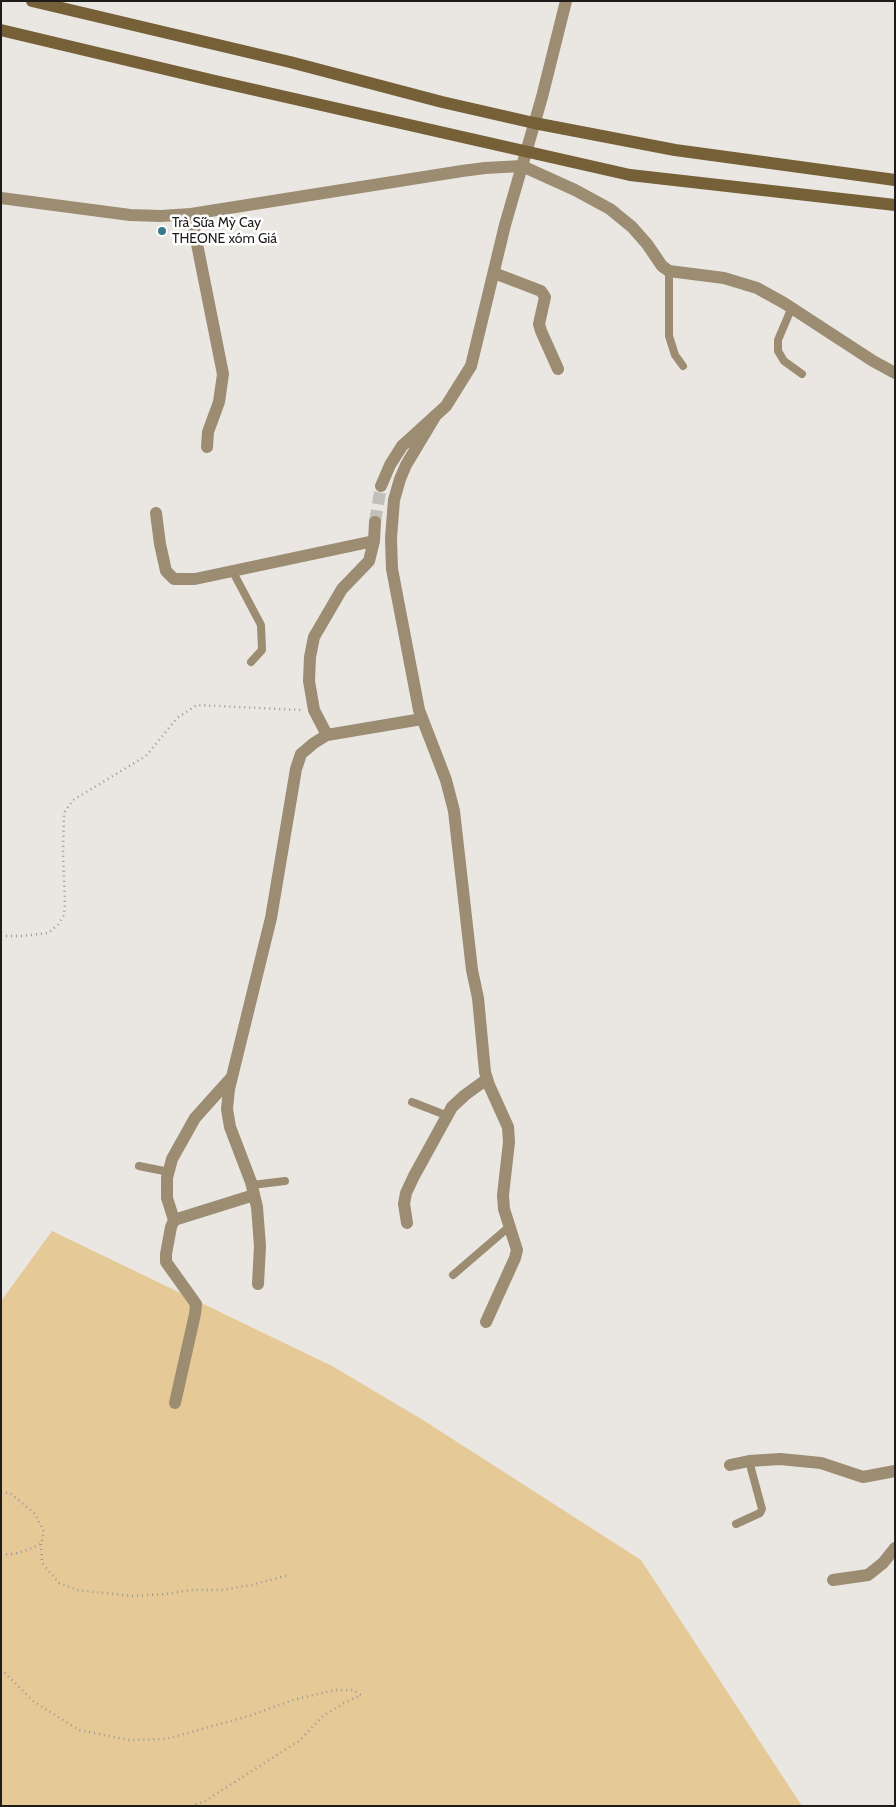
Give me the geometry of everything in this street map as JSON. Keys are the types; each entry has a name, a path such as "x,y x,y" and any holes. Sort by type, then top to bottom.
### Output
{"main road":[{"path":"32,1 356,78 442,102 534,123 676,150 895,180"},
{"path":"1,30 230,85 630,175 895,205"}],"street":[{"path":"381,486 390,465 402,446 446,406 471,366 505,225 542,97 566,1"},
{"path":"1,198 130,215 161,216 191,214 462,171 522,166 575,190 610,209 632,227 647,244 662,266 669,271 724,278 757,288 792,307 873,361 895,373"},
{"path":"191,214 223,374 219,402 208,432 207,447"},
{"path":"494,273 541,292 545,297 540,324 541,330 558,369"},
{"path":"436,415 406,465 400,479 394,500 391,538 392,569 419,710 446,780 454,811 472,970 478,998 485,1072 508,1127 509,1142 503,1195 504,1209 517,1250 486,1322"},
{"path":"156,513 166,572 174,579 195,580 374,541"},
{"path":"327,735 314,710 309,681 310,657 314,637 342,589 369,561 374,541 375,522"},
{"path":"258,1284 260,1246 257,1207 253,1190 230,1127 227,1109 229,1089 270,918 296,769 301,754 327,735 422,719"},
{"path":"175,1403 196,1304 166,1262 169,1236 174,1220 167,1198 169,1172 172,1159 195,1118 232,1076"},
{"path":"407,1223 404,1204 406,1192 452,1108 465,1095 487,1079"},
{"path":"174,1220 253,1190"},
{"path":"730,1465 780,1458 821,1463 862,1477 895,1471"},
{"path":"833,1580 868,1575 883,1563 895,1548"}],"lane":[{"path":"669,271 668,325 675,355 683,366"},
{"path":"792,307 777,344 778,352 784,361 802,374"},
{"path":"234,572 261,625 262,650 251,662"},
{"path":"412,1102 448,1116"},
{"path":"139,1166 169,1172"},
{"path":"253,1190 285,1181"},
{"path":"453,1275 510,1226"},
{"path":"736,1524 760,1512 762,1509 749,1461"}],"path":[{"path":"1,936 48,933 58,925 64,915 65,903 64,813 73,800 146,756 177,718 197,705 314,710"},
{"path":"1,1492 10,1493 35,1514 44,1532 41,1544 42,1563 59,1583 77,1590 132,1596 166,1594 191,1590 220,1590 251,1585 289,1575"},
{"path":"1,1555 19,1552 41,1544"},
{"path":"1,1669 33,1701 79,1730 128,1740 166,1739 252,1715 293,1700 334,1690 353,1690 361,1695 323,1716 299,1742 205,1801 192,1806"}],"shaded area":[{"path":"52,1231 332,1366 423,1420 641,1560 802,1806 1,1806 1,1301"}],"tunnel":[{"path":"375,522 381,486"}],"place":[{"name":"Trà Sữa Mỳ Cay THEONE xóm Giá","path":"162,231"}]}
